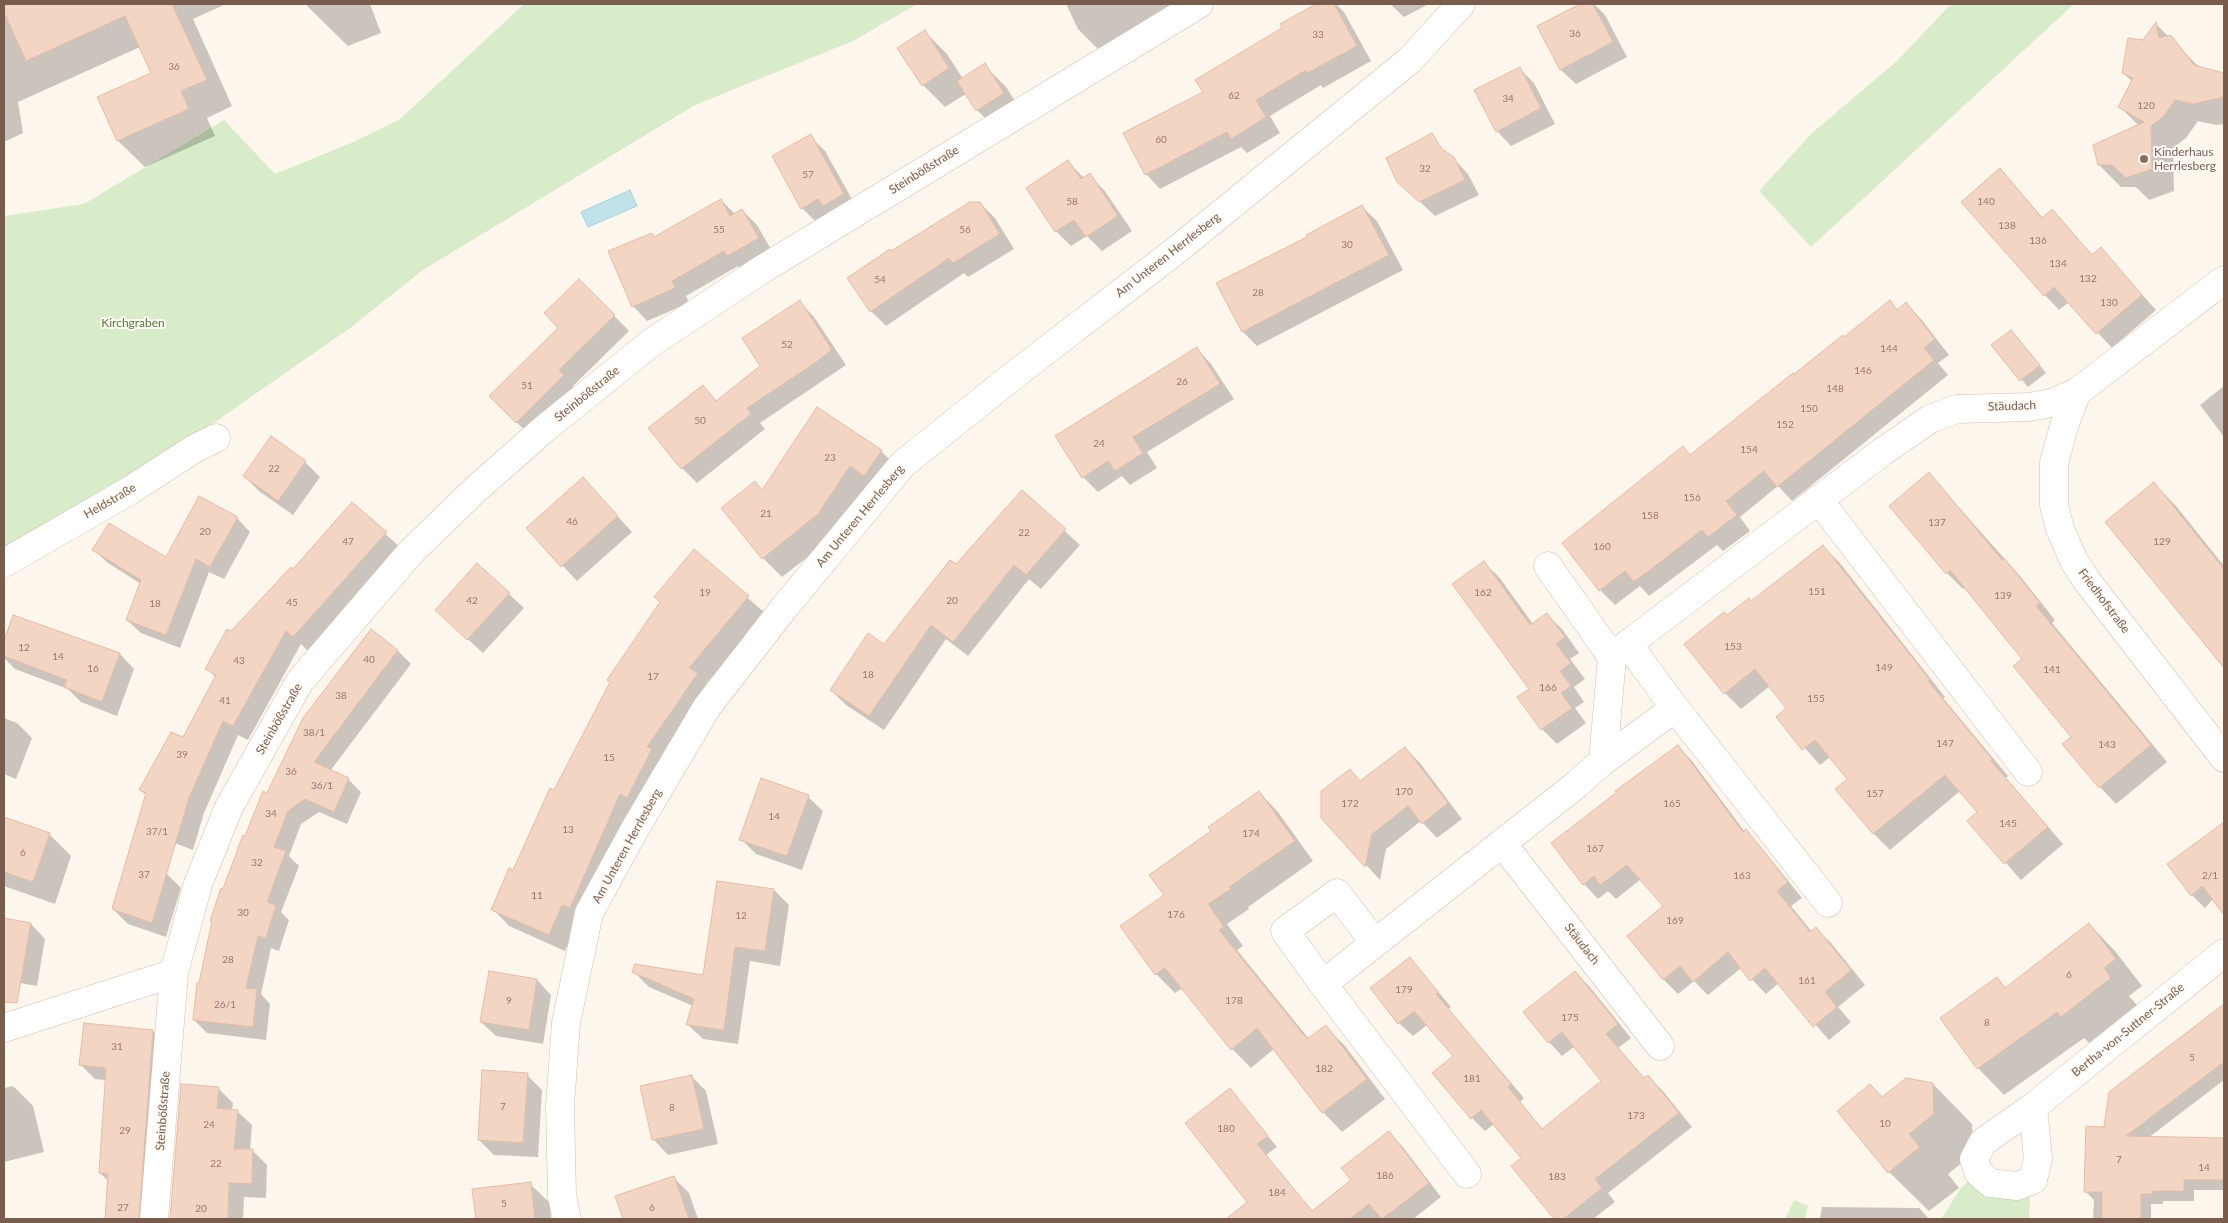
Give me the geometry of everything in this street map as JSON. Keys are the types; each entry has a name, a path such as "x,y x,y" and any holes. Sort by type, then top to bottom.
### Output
{"street":[{"name":"Steinbößstraße","path":"154,1219 174,973 198,884 228,807 300,681 411,552 476,489 543,430 651,343 761,270 1199,4"},
{"name":"Am Unteren Herrlesberg","path":"566,1219 562,1196 560,1097 566,1022 589,913 636,827 707,707 784,608 903,464 1020,370 1174,252 1410,60 1461,4"},
{"name":"Stäudach","path":"1620,651 1882,452 1930,419 1957,409 2029,407 2052,403 2077,392 2224,280"},
{"name":"Friedhofstraße","path":"2077,392 2060,438 2054,463 2054,505 2060,529 2074,561 2088,581 2224,757"},
{"name":"Heldstraße","path":"4,563 129,491 194,449 216,438"},
{"path":"1818,500 2028,772"},
{"path":"1548,566 1620,651 1675,708 1828,903"},
{"path":"1603,761 1620,651"},
{"path":"1323,984 1576,785 1603,761 1675,708"},
{"name":"Stäudach","path":"1502,843 1660,1046"},
{"path":"1375,943 1337,893 1285,931 1467,1174"},
{"name":"Bertha-von-Suttner-Straße","path":"2032,1107 2224,953"},
{"path":"4,1028 174,973"}],"green space":[{"name":"Kirchgraben","path":"524,4 917,4 853,41 695,105 423,270 350,328 208,427 4,563 4,216 84,204 224,120 275,174 351,143 399,120"},
{"path":"1951,4 2074,4 1811,247 1759,191 1812,133 1897,61"},
{"path":"1978,1172 2017,1186 2030,1197 2029,1219 1941,1219 1961,1188"},
{"path":"1794,1200 1808,1206 1805,1219 1785,1219"}],"water":[{"path":"630,190 637,206 588,227 581,212"}],"building":[{"path":"4,4 172,4 207,80 181,91 189,109 117,141 97,97 151,73 125,16 26,61 4,12"},
{"path":"1316,4 1334,4 1357,46 1307,73 1306,70 1256,100 1266,117 1231,139 1227,132 1145,175 1123,133 1203,92 1195,80 1282,28 1280,24"},
{"path":"1580,4 1593,4 1613,42 1560,70 1537,26"},
{"path":"2156,22 2159,38 2171,35 2194,65 2224,73 2224,97 2193,104 2175,100 2164,116 2151,126 2152,169 2126,178 2112,165 2098,165 2093,145 2144,122 2118,107 2133,78 2122,73 2128,38 2143,40"},
{"path":"925,30 949,68 922,86 897,48"},
{"path":"985,63 1004,93 976,111 957,81"},
{"path":"1520,67 1541,108 1496,132 1474,90"},
{"path":"1432,133 1442,149 1454,157 1465,180 1419,202 1397,182 1386,158"},
{"path":"811,134 844,194 823,206 818,199 801,209 772,156"},
{"path":"1068,160 1081,179 1090,173 1118,216 1086,237 1074,220 1055,232 1026,188"},
{"path":"2000,168 2042,218 2052,209 2092,255 2101,247 2142,295 2096,334 2054,287 2044,296 1961,202"},
{"path":"721,199 730,216 742,209 759,238 727,256 724,251 672,281 675,288 632,307 608,251 652,233 654,237"},
{"path":"970,202 980,202 1000,234 953,263 949,258 870,312 847,278 890,249 891,251"},
{"path":"1362,205 1389,255 1242,332 1216,283 1307,237 1306,235"},
{"path":"579,279 615,315 559,370 564,375 516,423 489,396 558,328 544,313"},
{"path":"800,300 832,350 747,408 751,414 681,469 648,428 703,385 716,401 760,366 742,338"},
{"path":"1890,300 1897,310 1906,302 1935,339 1924,348 1934,360 1777,487 1764,471 1726,501 1737,515 1708,537 1702,530 1634,582 1625,571 1599,591 1562,543 1683,446 1690,455 1793,373 1843,335 1844,337"},
{"path":"2011,330 2040,365 2020,381 1991,345"},
{"path":"1197,347 1220,384 1133,437 1143,453 1115,471 1108,461 1082,478 1055,436"},
{"path":"817,407 882,450 864,476 850,466 818,514 762,559 721,508 755,481 762,490"},
{"path":"271,436 306,461 278,501 243,476"},
{"path":"1929,472 2002,560 2004,558 2040,603 2036,606 2151,745 2099,788 2062,744 2071,737 2013,666 2022,659 1950,570 1946,574 1889,506"},
{"path":"583,477 618,516 561,567 526,528"},
{"path":"2154,482 2224,569 2224,668 2105,522"},
{"path":"1022,490 1066,529 1026,575 1014,565 953,642 931,625 869,716 830,690 868,633 884,644 950,560 956,564"},
{"path":"199,496 238,517 210,567 196,559 166,635 126,620 141,580 92,550 109,523 166,557"},
{"path":"352,502 387,532 293,637 286,631 233,726 223,721 189,798 152,923 112,909 146,793 139,790 171,732 183,737 216,675 205,669 227,629 231,631 291,567 293,569"},
{"path":"1823,545 1930,680 1928,681 1992,759 1991,761 2048,827 2004,864 1967,821 1977,812 1945,775 1873,834 1835,789 1847,779 1815,740 1802,750 1776,717 1786,708 1755,669 1724,694 1684,644 1724,612 1727,615 1749,598 1751,601"},
{"path":"694,549 749,596 689,668 698,673 647,747 652,749 627,798 620,794 570,908 562,905 549,935 491,910 509,868 513,870 550,788 554,790 610,682 607,680 660,602 654,597"},
{"path":"1484,561 1530,625 1547,613 1565,637 1556,644 1571,663 1560,671 1571,686 1561,693 1572,708 1541,730 1517,697 1529,689 1452,584"},
{"path":"477,563 510,593 467,640 435,610"},
{"path":"13,615 120,653 102,702 64,687 67,680 4,656 4,641"},
{"path":"371,629 398,650 314,762 349,778 334,812 305,799 288,811 274,847 286,851 267,902 276,905 266,938 258,936 246,988 257,989 253,1027 193,1020 197,983 199,983 212,921 210,921 221,888 223,889 243,835 245,836 263,791 267,793 303,718"},
{"path":"1678,745 1743,832 1746,829 1788,882 1777,891 1810,932 1816,927 1851,970 1825,992 1837,1007 1813,1027 1765,968 1750,981 1728,952 1693,982 1680,966 1663,980 1627,936 1663,906 1627,865 1600,885 1594,876 1583,885 1551,843 1617,792 1615,791"},
{"path":"1405,747 1448,803 1422,824 1408,806 1372,834 1365,867 1321,818 1321,791 1350,769 1360,781"},
{"path":"761,778 809,795 787,856 739,840"},
{"path":"1259,791 1295,841 1208,904 1224,927 1219,930 1307,1039 1326,1025 1367,1079 1322,1113 1257,1028 1231,1050 1165,968 1155,975 1120,926 1164,895 1149,875 1211,831 1208,827"},
{"path":"4,817 50,833 33,882 4,872"},
{"path":"2224,822 2224,915 2202,886 2191,896 2167,864"},
{"path":"717,881 774,889 765,951 735,947 724,1030 686,1025 694,999 632,972 635,964 703,975"},
{"path":"4,918 31,923 17,1003 4,1002"},
{"path":"2089,923 2116,959 2104,968 2111,978 2061,1017 2057,1012 1977,1069 1940,1018 1997,977 2005,988"},
{"path":"1410,957 1438,992 1436,994 1511,1084 1508,1087 1542,1129 1601,1081 1562,1032 1548,1043 1523,1012 1575,971 1618,1024 1606,1034 1644,1078 1648,1075 1679,1113 1595,1179 1602,1188 1563,1219 1554,1219 1511,1166 1521,1158 1481,1110 1471,1119 1432,1073 1453,1056 1414,1011 1398,1024 1370,988"},
{"path":"489,971 537,979 529,1030 480,1022"},
{"path":"2224,1004 2224,1062 2126,1136 2224,1138 2224,1180 2184,1180 2184,1191 2153,1191 2153,1194 2141,1194 2141,1219 2102,1219 2102,1192 2084,1192 2086,1126 2104,1127 2109,1092"},
{"path":"84,1023 153,1030 139,1219 105,1219 108,1174 99,1173 106,1068 79,1065"},
{"path":"482,1070 528,1073 523,1143 478,1140"},
{"path":"692,1075 704,1129 652,1140 640,1086"},
{"path":"1906,1078 1933,1083 1934,1114 1909,1134 1920,1147 1888,1173 1837,1111 1870,1084 1882,1097"},
{"path":"181,1084 219,1087 217,1108 238,1110 234,1149 253,1149 252,1184 229,1183 228,1219 170,1219"},
{"path":"1230,1088 1268,1136 1257,1144 1312,1211 1351,1180 1341,1168 1389,1131 1429,1183 1382,1219 1369,1204 1350,1219 1226,1219 1247,1202 1185,1123"},
{"path":"674,1176 689,1219 623,1219 615,1196"},
{"path":"531,1182 535,1219 476,1219 472,1189"}],"place":[{"name":"Kinderhaus Herrlesberg","path":"2144,159"}]}
